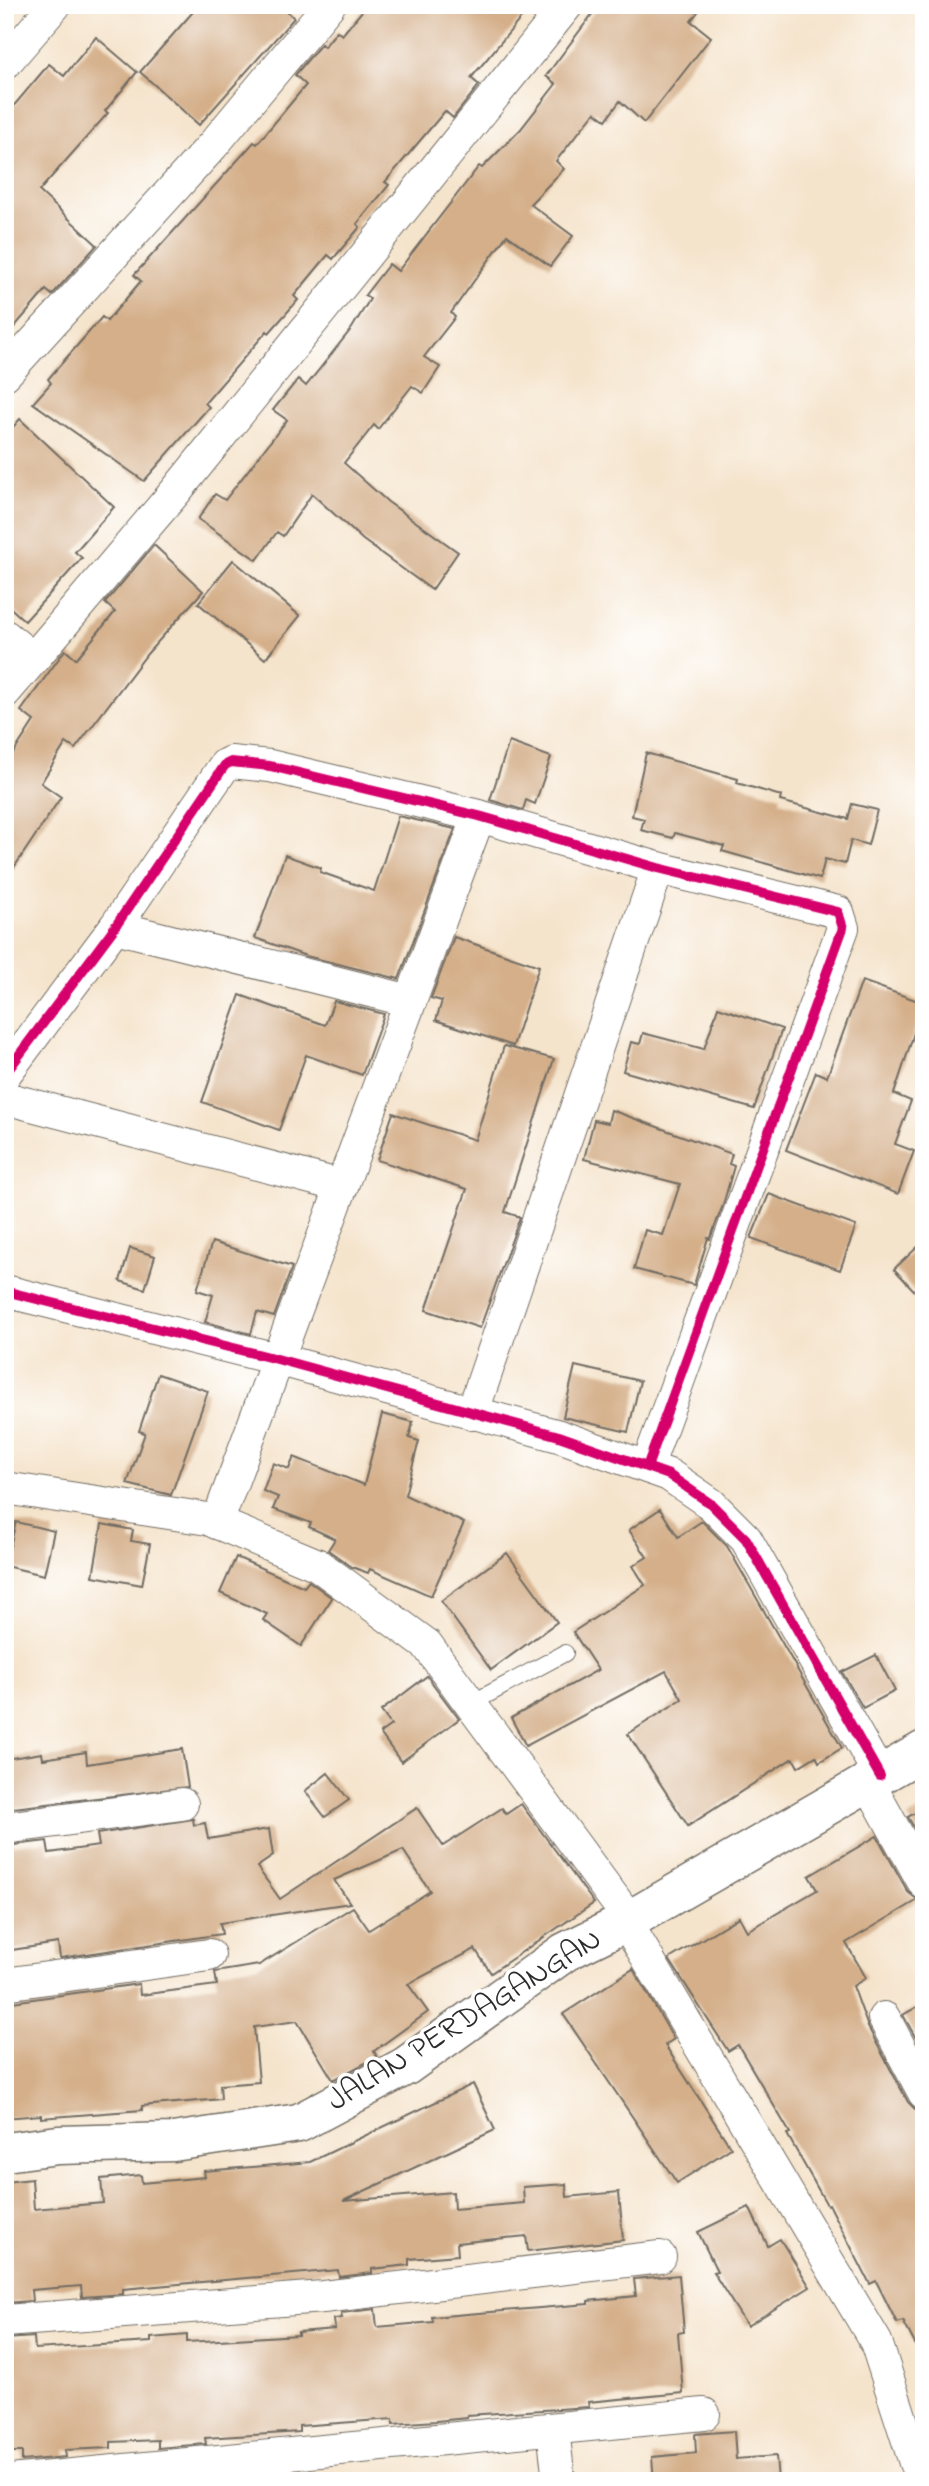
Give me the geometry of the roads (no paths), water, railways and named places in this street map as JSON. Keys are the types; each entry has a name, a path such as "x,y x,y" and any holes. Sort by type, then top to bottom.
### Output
{"street":[{"path":"5,63 55,5"},
{"path":"5,374 213,145 329,5"},
{"path":"5,692 176,491 567,5"},
{"path":"5,636 32,658"},
{"path":"5,1074 115,926 225,765 231,762 271,766 479,816 658,868 838,912 844,922 647,1467"},
{"path":"217,1523 479,816"},
{"path":"472,1414 658,868"},
{"path":"115,926 410,1001"},
{"path":"5,1098 342,1186"},
{"path":"5,1291 277,1359 559,1436 669,1475 711,1504 746,1539 874,1779 924,1883"},
{"path":"5,1489 217,1523 318,1565 426,1645 628,1921 876,2342 921,2481"},
{"name":"JALAN PERDAGANGAN","path":"5,2152 58,2145 173,2142 299,2123 406,2066 565,1952 628,1921 924,1750"},
{"path":"5,1828 182,1804"},
{"path":"5,1984 209,1955"},
{"path":"884,2018 924,2093"},
{"path":"5,2321 323,2297 660,2257"},
{"path":"10,2481 704,2414"},
{"path":"553,2429 559,2481"}],"lane":[{"path":"470,1704 565,1653"}]}
